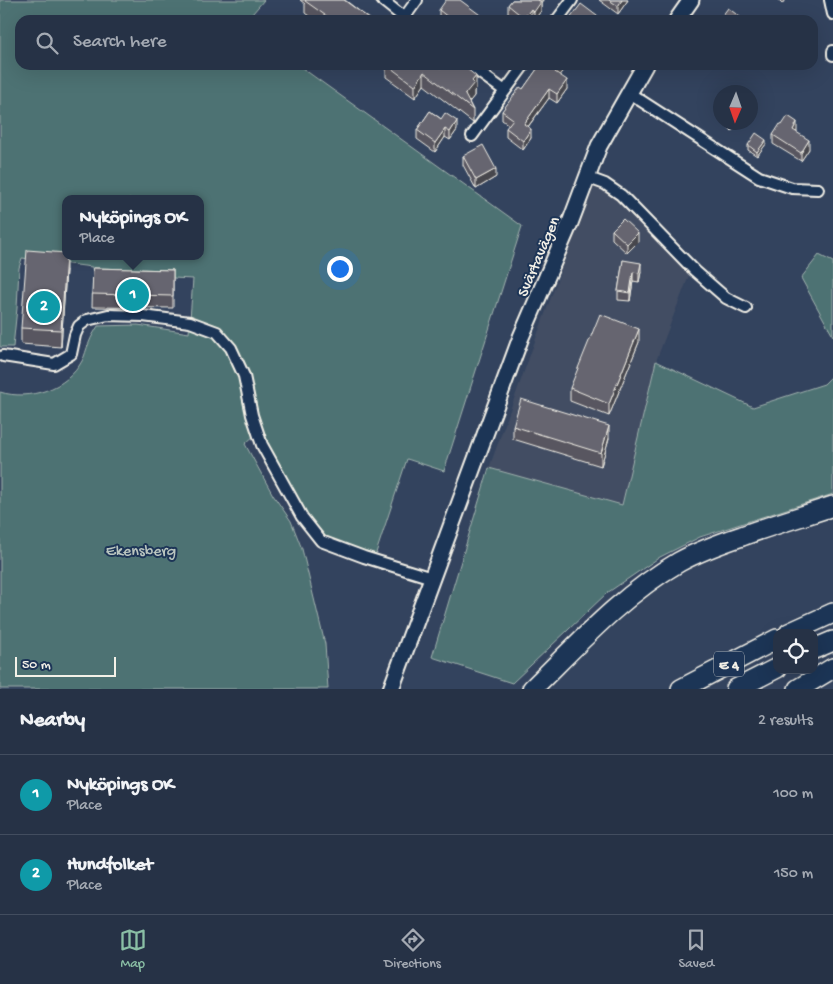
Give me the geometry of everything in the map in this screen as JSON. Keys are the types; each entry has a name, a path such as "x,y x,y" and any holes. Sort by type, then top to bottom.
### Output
{"highway":[{"path":"532,689 619,604 651,580 680,562 710,547 833,506"},
{"path":"798,629 833,613"},
{"name":"E 4","path":"681,689 773,641"},
{"path":"818,647 833,641"},
{"path":"798,689 833,668"},
{"name":"E 4","path":"736,689 773,670"}],"main road":[{"path":"680,15 691,0"},
{"name":"Svärtavägen","path":"391,689 521,337 570,223 599,146 642,70"}],"street":[{"path":"382,0 400,15"},
{"path":"408,15 417,0"},
{"path":"561,15 572,0"},
{"path":"830,0 833,14"},
{"path":"476,70 505,91"},
{"path":"472,136 520,70"},
{"path":"629,93 759,177 792,188 818,189"},
{"path":"586,177 605,184 621,195 701,276 726,298 746,308"},
{"path":"3,356 54,364 71,354 79,326 87,320 108,315 142,316 190,322 217,332 232,348 244,376 252,415 262,445 302,517 321,541 364,558 432,578"}],"shaded area":[{"path":"592,184 617,197 690,273 656,361 622,505 489,468"}],"green space":[{"name":"Ekensberg","path":"0,0 264,0 251,15 15,15 15,70 305,70 522,226 444,471 407,459 374,559 321,541 257,433 245,444 273,495 291,521 302,549 325,644 328,689 0,689 0,392 23,395 35,394 67,379 82,361 98,326 138,325 189,333 193,279 93,274 92,267 22,258 19,268 13,347 0,347"},
{"path":"819,255 833,262 833,336 801,278"},
{"path":"656,361 753,407 824,384 833,375 833,494 700,537 660,557 607,593 512,683 432,657 489,468 622,505"}],"building":[{"path":"344,0 364,15 325,15 305,1"},
{"path":"446,0 460,0 480,15 445,15 439,10"},
{"path":"512,0 538,0 541,2 534,12 531,9 526,15 520,15 508,5"},
{"path":"609,0 622,0 618,6"},
{"path":"581,4 596,15 573,15"},
{"path":"728,8 737,15 723,15"},
{"path":"394,70 468,70 476,76 472,81 474,83 464,93 473,110 424,72 415,86"},
{"path":"536,70 556,70 555,72 567,80 557,94 549,89 524,124 531,129 523,141 506,128 513,119 502,111 520,87 523,89"},
{"path":"430,111 441,119 445,113 457,121 450,132 445,129 435,143 417,130"},
{"path":"788,116 797,122 793,130 809,140 801,153 773,135"},
{"path":"756,133 766,140 757,152 748,145"},
{"path":"483,145 496,169 476,180 463,156"},
{"path":"623,219 638,233 627,244 612,230"},
{"path":"27,250 62,253 62,260 66,260 61,330 21,328"},
{"path":"623,260 641,263 639,273 633,272 630,293 618,291"},
{"path":"93,268 173,270 173,296 92,294"},
{"path":"600,314 639,329 609,404 570,388"},
{"path":"521,399 609,426 601,453 513,426"}],"place":[{"name":"Nyköpings OK","path":"133,295"},
{"name":"Hundfolket","path":"44,307"}]}
